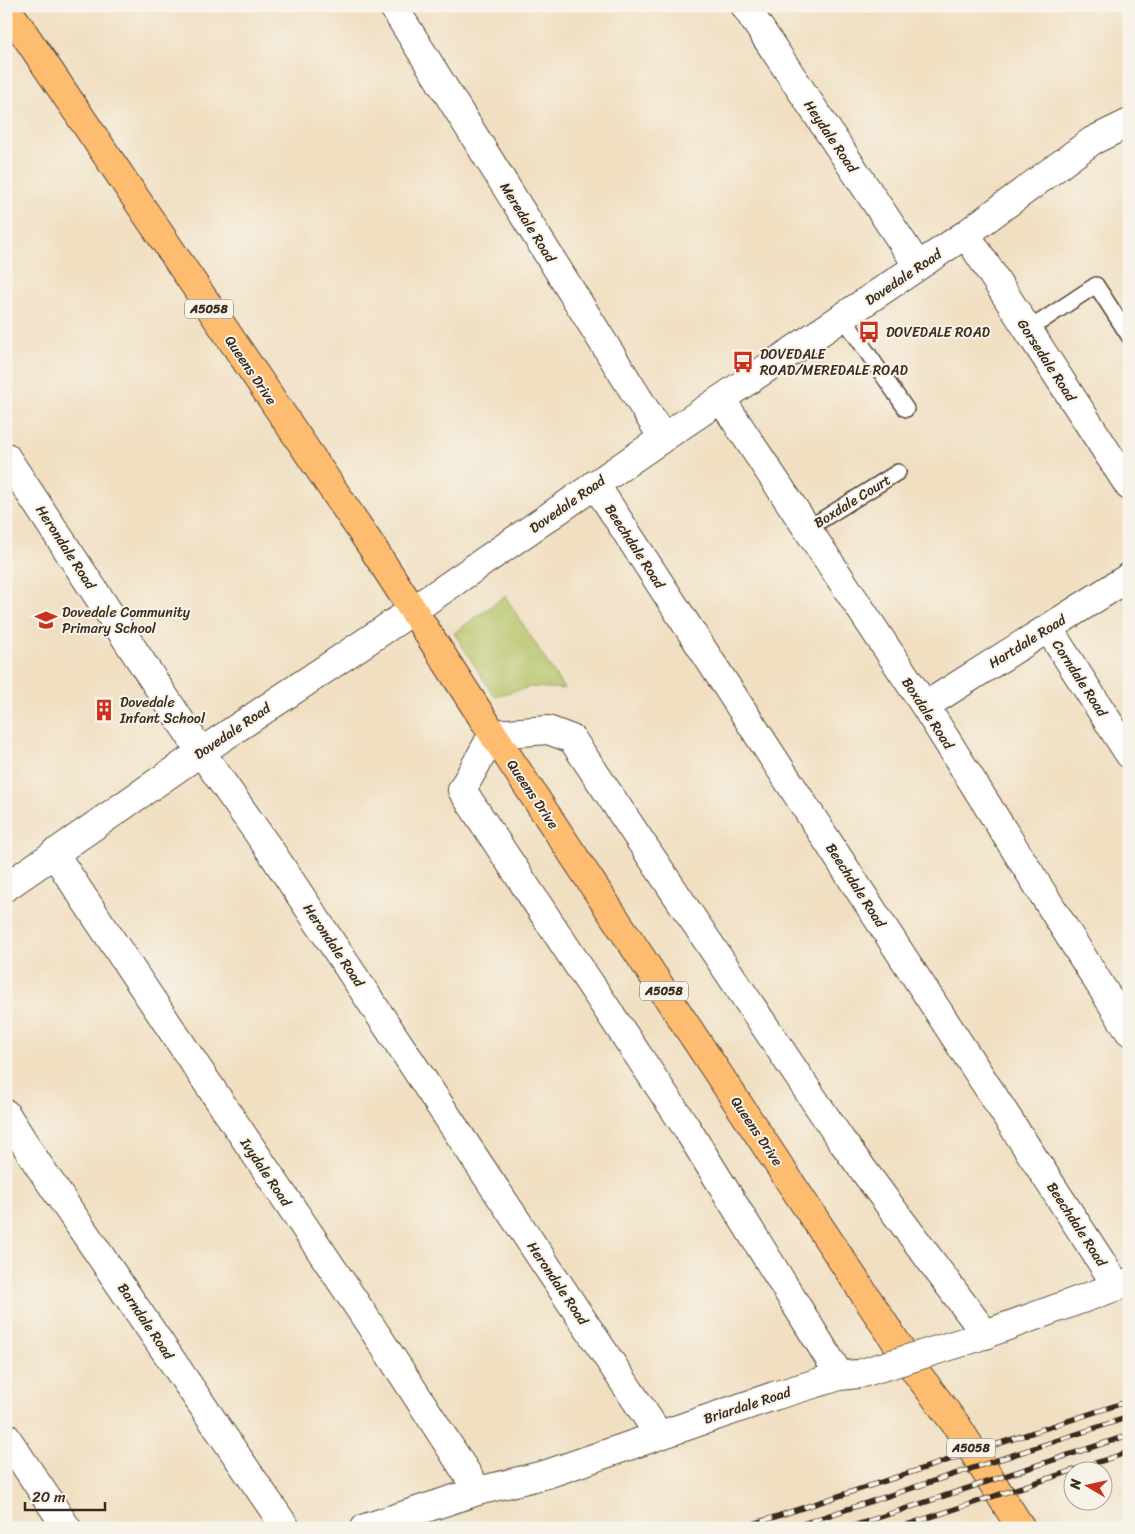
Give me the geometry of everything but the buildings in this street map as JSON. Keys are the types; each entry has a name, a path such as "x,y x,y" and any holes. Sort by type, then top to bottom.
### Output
{"main road":[{"name":"Queens Drive","path":"6,7 366,539 916,1372 958,1426 1021,1528"}],"street":[{"name":"Meredale Road","path":"393,6 663,438"},
{"name":"Heydale Road","path":"745,6 918,266"},
{"name":"Dovedale Road","path":"6,887 201,752 412,611 595,484 966,234 1092,141 1129,123"},
{"name":"Gorsedale Road","path":"966,234 1129,486"},
{"name":"Boxdale Road","path":"721,399 924,706 1129,1031"},
{"name":"Herondale Road","path":"6,457 201,752 274,856 659,1435"},
{"name":"Beechdale Road","path":"595,484 1123,1284"},
{"name":"Hartdale Road","path":"924,706 1129,577"},
{"name":"Corndale Road","path":"1048,628 1129,754"},
{"path":"849,1375 462,790 494,734 548,730 572,739 974,1338"},
{"name":"Ivydale Road","path":"54,853 423,1404 478,1491"},
{"name":"Barndale Road","path":"6,1114 37,1163 286,1528"},
{"name":"Briardale Road","path":"365,1528 478,1491 547,1474 774,1396 974,1338 1123,1284"},
{"path":"6,1437 68,1528"}],"lane":[{"path":"1028,330 1096,286 1129,336"},
{"path":"843,317 906,409"},
{"name":"Boxdale Court","path":"807,530 898,472"}],"green space":[{"path":"505,596 564,689 531,687 494,696 454,633"}],"railway":[{"path":"741,1528 1129,1401"},
{"path":"790,1528 1129,1417"},
{"path":"847,1528 1129,1435"},
{"path":"897,1528 1129,1452"}],"place":[{"name":"DOVEDALE ROAD","path":"869,332"},
{"name":"DOVEDALE ROAD/MEREDALE ROAD","path":"743,362"},
{"name":"Dovedale Community Primary School","path":"46,620"},
{"name":"Dovedale Infant School","path":"104,710"}]}
